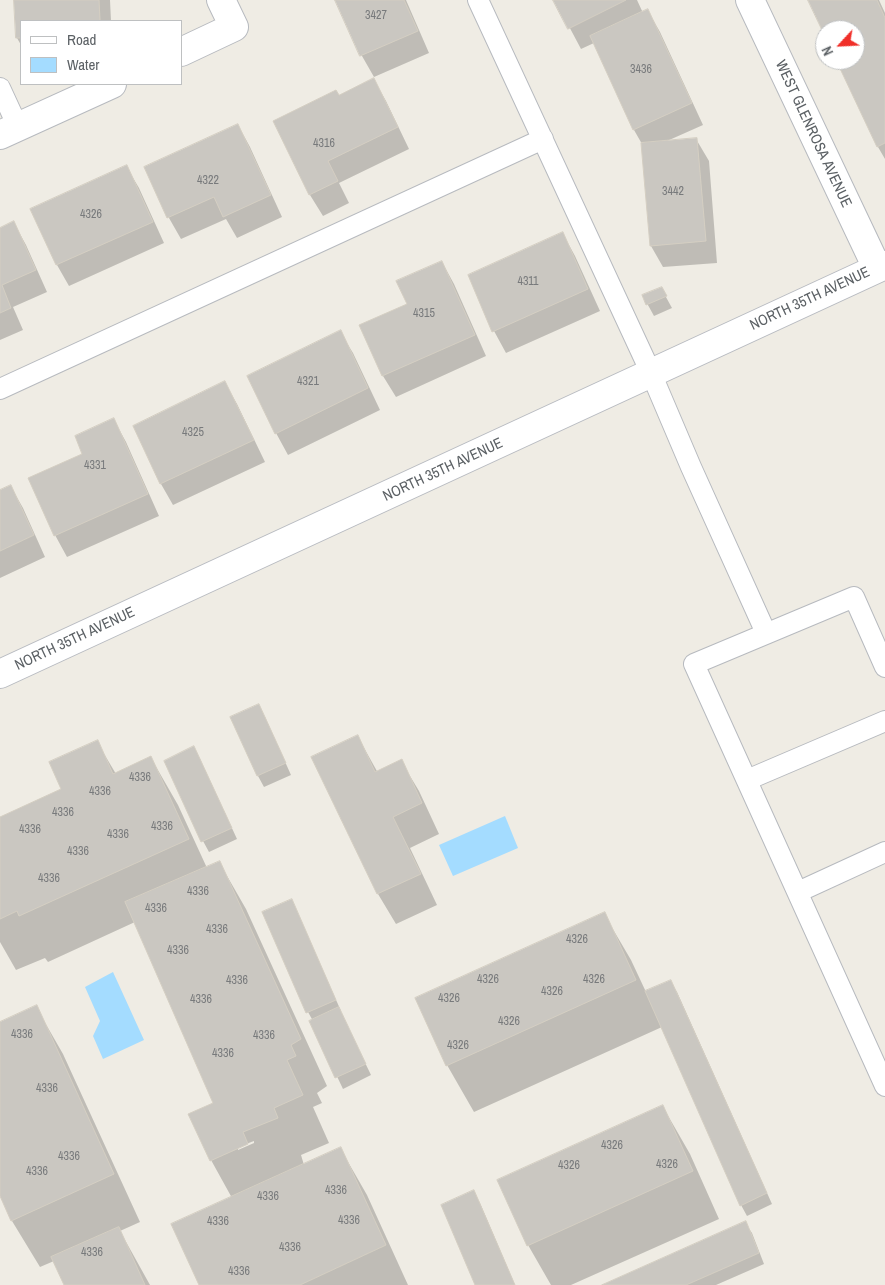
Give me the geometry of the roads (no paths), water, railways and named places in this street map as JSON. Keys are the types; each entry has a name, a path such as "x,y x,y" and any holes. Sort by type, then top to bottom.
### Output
{"main road":[{"path":"182,52 234,28 221,0"},
{"name":"WEST GLENROSA AVENUE","path":"750,0 881,267"},
{"path":"9,131 110,85"},
{"name":"NORTH 35TH AVENUE","path":"0,674 881,267"}],"lane":[{"path":"478,0 651,373 766,633"},
{"path":"0,88 9,131"},
{"path":"0,389 543,139"},
{"path":"885,667 854,597 694,664 885,1086"},
{"path":"747,780 885,721"},
{"path":"798,892 885,852"}],"water":[{"path":"505,816 518,848 453,876 439,845"},
{"path":"113,972 144,1040 103,1059 93,1036 100,1021 85,987"}]}
